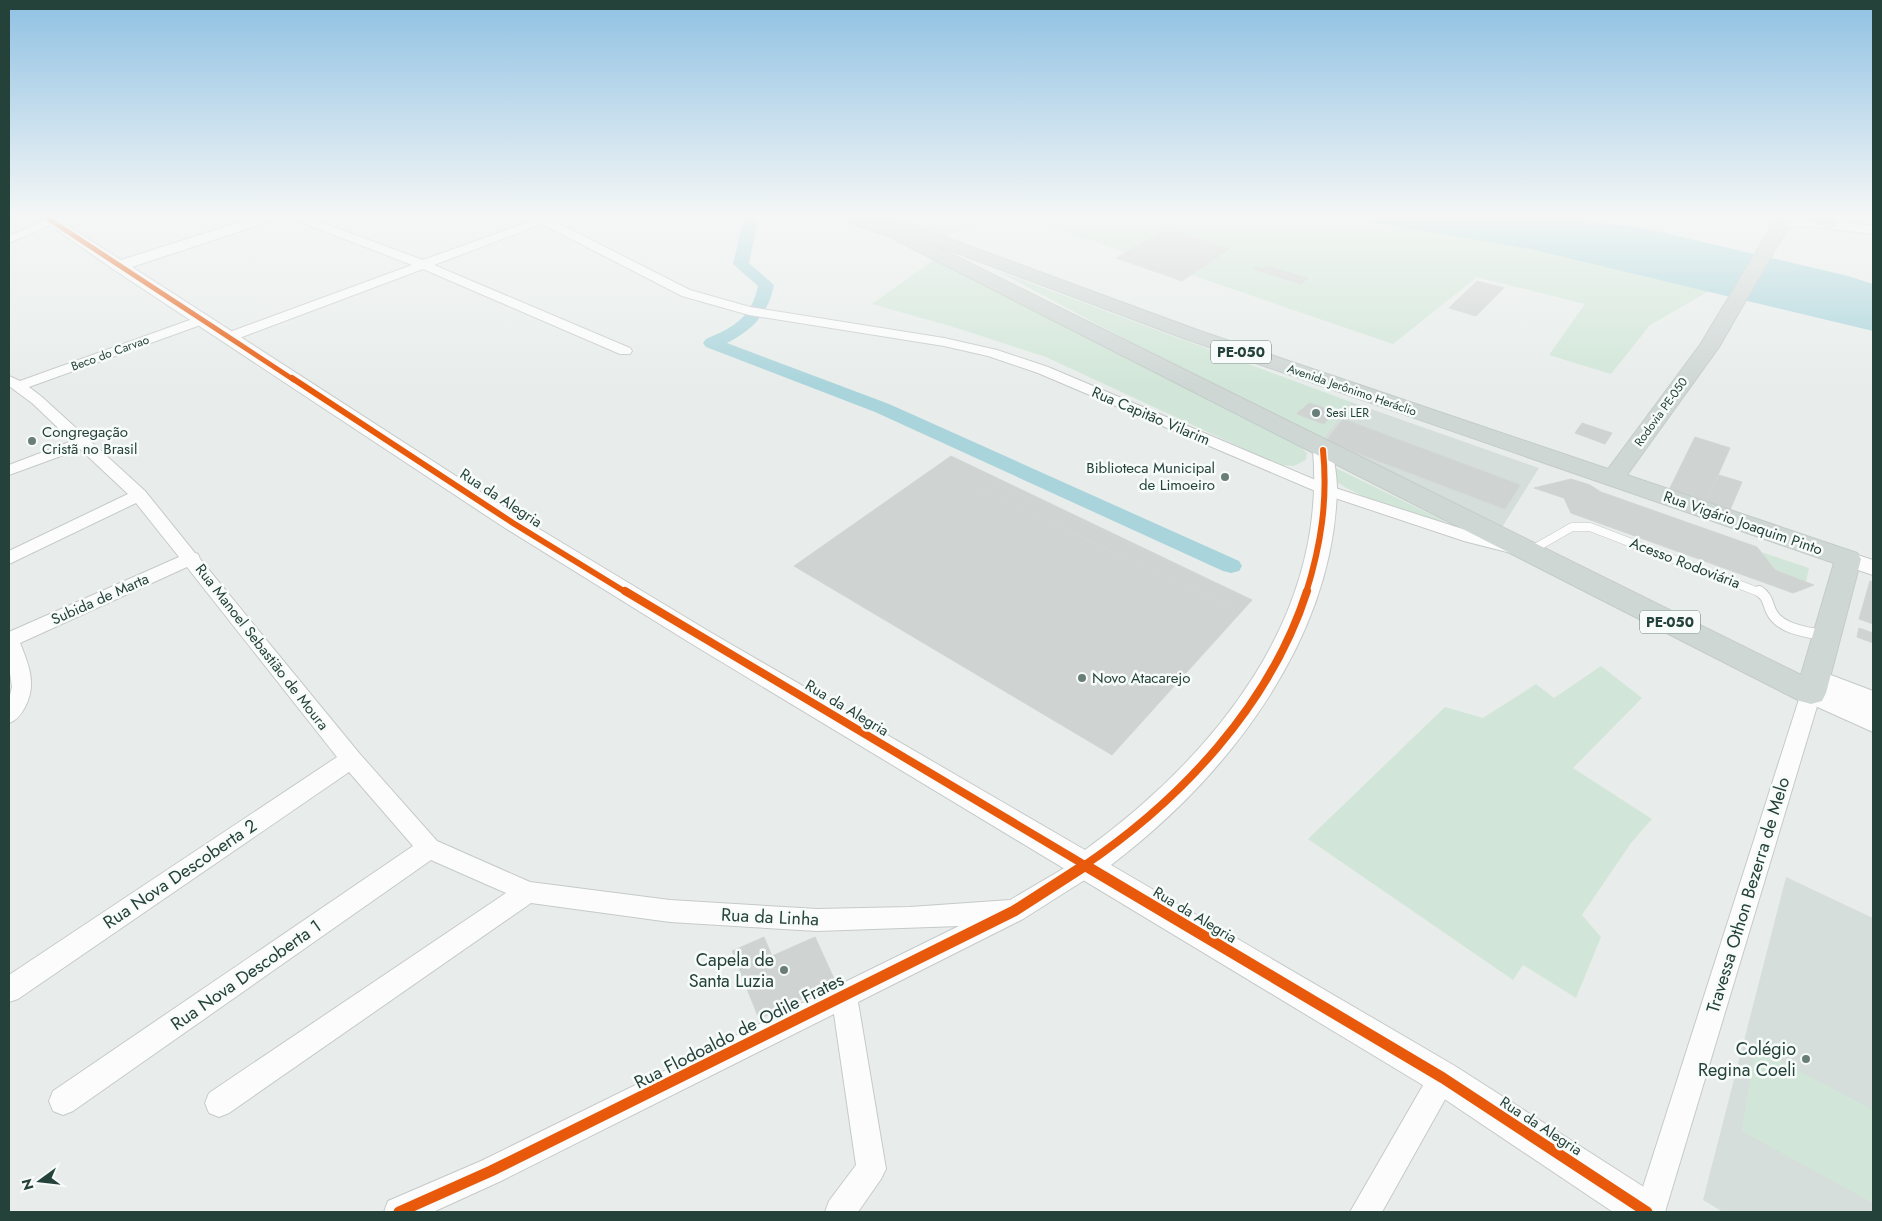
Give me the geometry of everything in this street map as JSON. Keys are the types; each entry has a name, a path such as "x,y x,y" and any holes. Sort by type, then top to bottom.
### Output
{"main road":[{"name":"PE-050","path":"970,271 1323,450 1529,551 1813,685"},
{"name":"Avenida Jerônimo Heráclio","path":"1021,271 1193,335 1613,478"},
{"name":"Rodovia PE-050","path":"1613,478 1709,347 1751,271"},
{"path":"1168,372 1164,362 1163,347 1174,338 1193,335"},
{"name":"Rua Vigário Joaquim Pinto","path":"1613,478 1848,559"},
{"path":"1813,685 1848,559"}],"street":[{"name":"Rua da Alegria","path":"126,271 513,523 1086,867 1443,1078 1648,1212"},
{"path":"229,338 404,271"},
{"path":"438,271 625,351"},
{"name":"Rua Capitão Vilarim","path":"643,271 686,293 749,311 944,342 1002,356 1042,370 1326,490 1470,537 1529,551"},
{"name":"Beco do Carvao","path":"14,383 202,320"},
{"name":"Rua Manoel Sebastião de Moura","path":"14,383 37,400 139,495 192,558 351,759 429,848 528,892"},
{"path":"9,470 82,443"},
{"path":"1086,867 1141,825 1221,744 1248,709 1280,660 1297,622 1320,538 1326,490 1323,450"},
{"path":"9,558 139,495"},
{"name":"Subida de Marta","path":"9,640 192,558"},
{"name":"Rua Vigário Joaquim Pinto","path":"1848,559 1873,568"},
{"path":"9,640 23,679 21,696 9,715"},
{"path":"1813,685 1873,701"},
{"path":"1813,685 1873,722"},
{"name":"Travessa Othon Bezerra de Melo","path":"1648,1212 1813,685"},
{"name":"Rua Nova Descoberta 2","path":"9,990 351,759"},
{"name":"Rua Nova Descoberta 1","path":"63,1101 429,848"},
{"name":"Rua Flodoaldo de Odile Frates","path":"399,1212 491,1171 1014,911 1086,867"},
{"path":"219,1103 528,892"},
{"name":"Rua da Linha","path":"528,892 670,910 817,920 910,918 1014,911"},
{"path":"840,1212 871,1169 844,995"},
{"path":"1365,1212 1443,1078"}],"lane":[{"name":"Acesso Rodoviária","path":"1529,551 1572,528 1590,527 1757,590 1769,600 1773,615 1780,621 1801,630 1828,636"}],"shaded area":[{"path":"1351,402 1539,468 1501,529 1319,443"},
{"name":"Colégio Regina Coeli","path":"1786,877 1873,918 1873,1212 1723,1212 1703,1200"}],"green space":[{"path":"919,271 955,271 1300,447 1307,453 1306,460 1294,466 1279,465 1046,357 957,328 872,304"},
{"path":"998,271 1351,402 1319,443"},
{"path":"1180,271 1624,271 1709,291 1650,325 1611,374 1549,355 1585,304 1477,277 1393,344"},
{"path":"1336,468 1449,525 1404,512 1355,492 1331,478 1331,472"},
{"path":"1761,552 1809,568 1806,582 1775,570"},
{"path":"1601,666 1642,698 1573,768 1652,819 1631,843 1582,915 1601,937 1576,998 1523,965 1513,980 1308,839 1445,707 1483,718 1536,684 1554,698"},
{"path":"1755,1048 1873,1110 1873,1203 1742,1131"}],"water":[{"path":"1622,271 1827,271 1848,276 1873,284 1873,331"}],"building":[{"path":"1153,271 1197,271 1182,281"},
{"path":"1259,271 1284,271 1308,278 1301,284"},
{"path":"1477,281 1504,288 1476,316 1449,308"},
{"name":"Sesi LER","path":"1309,403 1335,412 1324,424 1297,414"},
{"name":"Sesi LER","path":"1310,403 1335,412 1322,423 1297,413"},
{"path":"1343,419 1520,485 1505,509 1326,441"},
{"path":"1582,423 1612,433 1605,444 1575,433"},
{"path":"1695,437 1730,448 1706,502 1669,490"},
{"name":"Novo Atacarejo","path":"951,456 1252,600 1112,755 794,566"},
{"path":"1719,475 1742,482 1730,510 1706,502"},
{"path":"984,477 1252,600 1231,614 1232,608 973,486"},
{"path":"1571,479 1590,485 1601,492 1757,547 1775,570 1814,585 1793,593 1571,513 1564,498 1534,488"},
{"path":"1870,581 1873,582 1873,624 1859,619"},
{"path":"1859,628 1873,633 1873,643 1857,637"},
{"name":"Capela de Santa Luzia","path":"764,937 772,956 815,937 836,983 759,1019 732,951"}],"waterway":[{"path":"749,271 766,285 760,307 755,315 741,328 712,343 882,408 1231,566"}],"cycle path":[{"path":"128,271 513,523 701,638 1443,1078 1647,1212"},
{"path":"399,1212 491,1171 1014,911 1093,860 1139,826 1167,800 1221,742 1246,711 1286,644 1301,609 1313,572 1321,533 1326,486 1323,450"}],"place":[{"name":"Sesi LER","path":"1316,413"},
{"name":"Congregação Cristã no Brasil","path":"32,441"},
{"name":"Biblioteca Municipal de Limoeiro","path":"1225,477"},
{"name":"Novo Atacarejo","path":"1082,678"},
{"name":"Capela de Santa Luzia","path":"784,970"},
{"name":"Colégio Regina Coeli","path":"1806,1059"}]}
